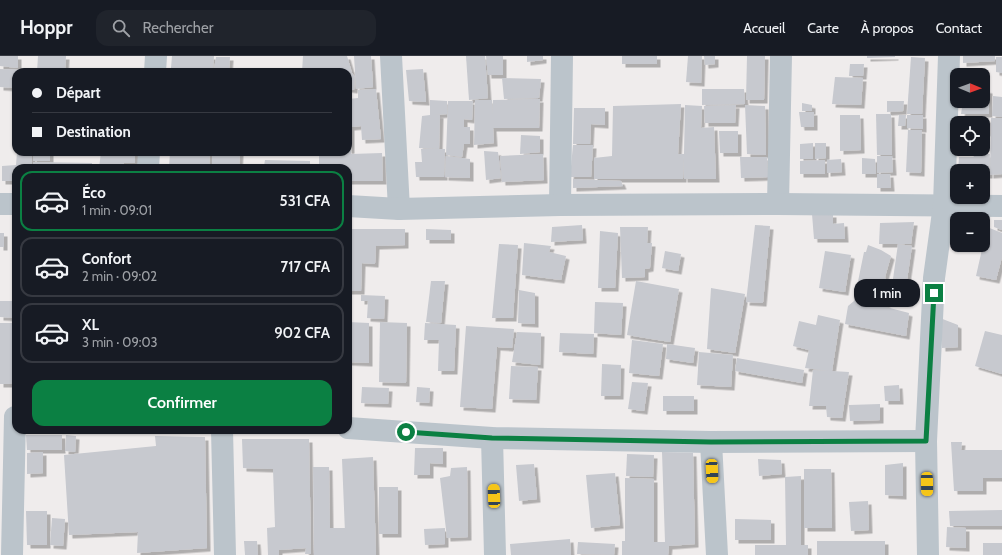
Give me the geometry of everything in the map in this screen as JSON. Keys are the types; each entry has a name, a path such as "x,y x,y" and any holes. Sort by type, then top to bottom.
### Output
{"street":[{"path":"155,68 156,56"},
{"path":"391,56 399,209"},
{"path":"560,205 562,56"},
{"path":"778,204 781,56"},
{"path":"928,555 926,441 934,278 944,205 949,56"},
{"path":"0,204 12,204"},
{"path":"352,206 399,209 560,205 778,204 1002,206"},
{"path":"10,417 12,555"},
{"path":"352,428 492,438 711,442 926,441"},
{"path":"222,434 226,555"},
{"path":"492,438 495,555"},
{"path":"711,442 717,555"}],"building":[{"path":"0,56 18,56 18,68 0,66"},
{"path":"38,56 66,56 65,68 37,68"},
{"path":"172,56 214,56 213,68 171,68"},
{"path":"303,56 347,56 351,68 302,68"},
{"path":"354,56 371,56 373,87 356,89"},
{"path":"466,56 485,56 488,98 469,100"},
{"path":"486,56 503,56 503,75 488,75"},
{"path":"527,56 543,56 543,60 527,62"},
{"path":"622,56 657,56 657,64 622,64"},
{"path":"688,56 702,56 701,83 686,82"},
{"path":"704,56 715,56 715,64 705,65"},
{"path":"747,56 765,56 764,100 746,100"},
{"path":"867,56 895,56 895,57 867,58"},
{"path":"963,56 995,56 995,61 963,63"},
{"path":"216,57 230,57 229,68 214,68"},
{"path":"911,57 925,58 922,114 907,114"},
{"path":"996,57 1002,57 1002,73 996,72"},
{"path":"850,64 864,64 863,76 849,76"},
{"path":"0,69 12,69 12,88 0,87"},
{"path":"423,69 426,102 409,101 406,70"},
{"path":"352,73 355,77 354,90 352,90"},
{"path":"835,77 863,78 861,105 832,104"},
{"path":"502,78 541,79 539,98 504,99"},
{"path":"376,89 381,139 362,140 361,126 352,127 352,99 358,98 358,90"},
{"path":"702,89 744,89 745,104 702,105"},
{"path":"993,96 1002,97 1002,117 992,116"},
{"path":"540,99 539,128 493,128 494,143 474,145 475,100 492,100 493,114 493,100"},
{"path":"430,100 447,101 447,114 435,115 440,115 439,149 419,148 422,116 430,115"},
{"path":"448,101 473,101 472,120 464,119 464,127 470,127 470,144 464,144 462,157 446,155"},
{"path":"887,101 904,101 903,111 887,112"},
{"path":"802,103 812,105 812,111 802,111"},
{"path":"681,104 678,154 684,154 685,105 702,106 701,128 714,127 716,179 684,179 684,156 683,179 594,179 594,158 612,156 613,106"},
{"path":"736,105 735,123 705,123 704,106"},
{"path":"745,105 765,106 766,155 747,154"},
{"path":"574,108 605,108 605,125 591,124 590,144 573,144"},
{"path":"962,108 989,108 989,114 961,114"},
{"path":"799,112 814,112 814,127 801,127"},
{"path":"876,114 891,114 892,155 877,155"},
{"path":"840,115 860,115 861,150 840,151"},
{"path":"899,115 906,115 905,126 898,126"},
{"path":"907,115 923,115 923,129 907,128"},
{"path":"991,118 1002,118 1002,174 990,175"},
{"path":"908,130 922,130 921,173 906,172"},
{"path":"719,131 738,131 738,153 720,153"},
{"path":"521,135 540,136 540,152 520,154"},
{"path":"813,143 813,159 800,159 800,144"},
{"path":"815,143 826,143 826,158 815,159"},
{"path":"573,145 593,145 591,177 570,177"},
{"path":"421,149 445,149 444,177 416,177 415,162 422,162"},
{"path":"484,151 498,152 501,178 486,180"},
{"path":"382,153 383,181 352,181 352,164 319,164 319,156 352,156 352,154"},
{"path":"543,154 544,180 502,182 500,156"},
{"path":"17,156 32,156 32,164 16,164"},
{"path":"33,156 50,156 50,161 33,161"},
{"path":"100,156 135,156 135,163 100,164"},
{"path":"170,156 210,156 209,164 169,164"},
{"path":"212,156 240,156 239,164 212,164"},
{"path":"446,156 470,159 470,178 445,177"},
{"path":"877,156 892,156 893,172 877,173"},
{"path":"973,156 990,156 990,164 958,164 959,157 974,157"},
{"path":"740,157 767,157 768,177 741,178"},
{"path":"862,158 875,159 876,174 862,174"},
{"path":"841,159 842,172 827,173 827,160"},
{"path":"265,160 310,161 310,164 264,164"},
{"path":"825,160 825,174 800,174 800,161"},
{"path":"33,162 92,163 92,164 33,164"},
{"path":"12,165 12,181 2,181 2,166"},
{"path":"877,174 890,174 891,188 877,188"},
{"path":"573,179 621,181 623,186 573,188"},
{"path":"812,214 833,214 833,224 844,223 845,239 814,239"},
{"path":"994,220 1002,220 1002,230 994,227"},
{"path":"914,222 911,244 879,244 880,223"},
{"path":"582,225 583,240 551,242 552,227"},
{"path":"755,225 770,226 763,303 746,302"},
{"path":"620,227 648,227 647,243 652,243 650,268 645,269 645,277 622,278"},
{"path":"990,228 1002,233 1002,257 996,280 976,276 981,252 990,252"},
{"path":"352,229 405,229 405,245 376,246 375,264 362,263 361,291 352,291"},
{"path":"426,229 451,230 451,240 426,240"},
{"path":"600,231 618,233 615,288 598,288"},
{"path":"0,233 4,233 4,247 0,247"},
{"path":"524,243 551,246 549,252 566,256 561,280 522,275"},
{"path":"499,244 518,245 513,318 492,318"},
{"path":"898,244 912,246 907,280 893,279"},
{"path":"868,245 891,256 885,277 888,290 886,307 909,313 906,336 845,324 848,306 854,301 864,252 866,252"},
{"path":"665,251 681,254 678,271 662,268"},
{"path":"825,251 851,255 845,292 819,288"},
{"path":"431,281 445,281 441,323 426,322"},
{"path":"636,281 679,289 670,342 627,335"},
{"path":"711,288 745,294 735,353 707,349"},
{"path":"519,290 535,293 535,324 518,323"},
{"path":"361,295 385,296 384,319 367,318 368,301 361,301"},
{"path":"0,301 12,301 12,318 0,317"},
{"path":"595,302 623,303 621,335 594,333"},
{"path":"818,315 840,320 832,371 849,372 842,418 827,417 826,406 809,406 813,370 829,371 805,368 809,350 793,346 799,321 816,325"},
{"path":"940,318 958,325 958,347 942,348"},
{"path":"352,322 369,323 369,363 352,362"},
{"path":"380,322 407,323 406,383 379,382"},
{"path":"0,323 12,323 12,382 11,384 0,384"},
{"path":"425,323 456,325 454,371 438,371 439,340 424,340"},
{"path":"466,326 514,329 512,348 497,347 492,409 460,407"},
{"path":"985,331 1002,335 1002,374 975,366"},
{"path":"517,332 541,333 540,365 512,362"},
{"path":"560,333 594,334 593,354 559,352"},
{"path":"632,340 663,344 659,376 629,373"},
{"path":"667,344 695,348 693,363 666,359"},
{"path":"699,352 733,355 731,387 697,385"},
{"path":"737,358 804,370 802,383 735,371"},
{"path":"602,364 621,365 620,396 601,396"},
{"path":"511,366 538,367 536,400 509,399"},
{"path":"632,382 648,383 644,411 628,409"},
{"path":"899,385 900,401 885,401 884,386"},
{"path":"362,387 389,388 388,404 361,403"},
{"path":"417,387 430,388 429,403 416,402"},
{"path":"663,396 694,396 694,411 663,411"},
{"path":"880,404 880,420 850,421 849,405"},
{"path":"26,435 62,435 62,450 27,450"},
{"path":"66,435 76,436 75,452 65,451"},
{"path":"155,436 205,437 207,548 137,553 138,532 69,535 64,455 156,446"},
{"path":"242,439 309,439 311,554 305,554 306,548 279,550 279,555 268,555 267,528 275,527 273,469 243,468"},
{"path":"951,442 962,442 961,450 1002,450 1002,478 983,478 983,491 954,491"},
{"path":"415,448 443,448 443,464 430,463 430,475 414,475"},
{"path":"43,452 43,473 27,474 27,453"},
{"path":"662,452 693,453 695,544 669,546 668,555 622,555 622,541 625,541 625,478 654,479 654,542 665,542"},
{"path":"627,454 654,455 653,477 626,476"},
{"path":"373,457 376,555 314,555 313,467 329,467 330,528 345,528 342,459"},
{"path":"758,459 781,460 782,474 759,476"},
{"path":"903,463 903,496 885,495 885,465"},
{"path":"534,464 537,499 519,501 516,465"},
{"path":"467,467 468,537 447,538 440,478 450,476 451,468"},
{"path":"804,469 831,469 832,528 804,528"},
{"path":"615,473 620,525 591,528 586,475"},
{"path":"801,476 801,545 808,545 808,555 755,555 755,545 786,545 785,477"},
{"path":"379,487 398,487 398,534 379,534"},
{"path":"868,501 869,530 851,531 849,502"},
{"path":"1002,510 1002,526 950,526 949,511"},
{"path":"26,511 47,511 47,545 27,545"},
{"path":"52,518 65,519 63,546 50,545"},
{"path":"735,519 771,520 771,540 735,540"},
{"path":"947,527 966,528 966,548 946,547"},
{"path":"445,528 445,544 425,545 424,529"},
{"path":"570,539 571,555 511,555 510,544"},
{"path":"244,541 257,541 258,555 245,555"},
{"path":"817,541 885,541 885,555 817,555"},
{"path":"578,542 615,544 614,555 577,554"},
{"path":"983,543 1002,543 1002,555 983,555"}],"route":[{"path":"406,432 492,438 711,442 926,441 934,293"}]}
